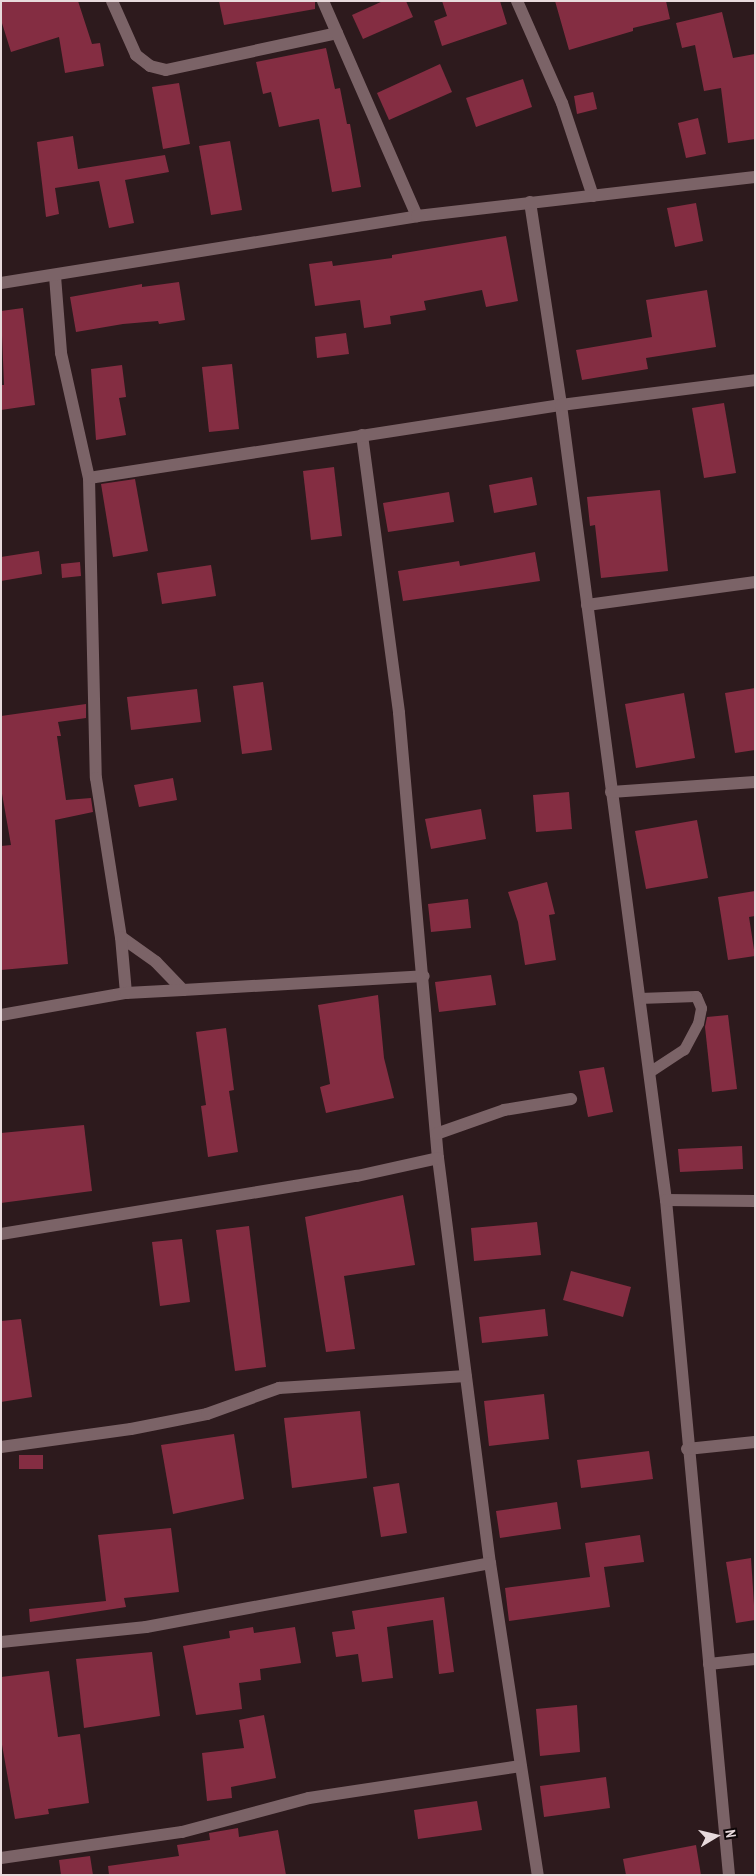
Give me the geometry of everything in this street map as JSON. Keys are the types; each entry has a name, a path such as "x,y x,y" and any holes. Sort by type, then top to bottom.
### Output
{"street":[{"path":"112,1 136,55 150,66 166,70 337,33"},
{"path":"323,1 417,216"},
{"path":"517,1 562,103 593,196"},
{"path":"1,283 55,276 417,216 755,177"},
{"path":"530,202 561,405 666,1200 729,1875"},
{"path":"55,276 61,353 88,478 96,778 121,937 126,994"},
{"path":"88,478 561,405 755,380"},
{"path":"362,435 399,713 424,976 438,1158 490,1563 538,1875"},
{"path":"587,605 755,582"},
{"path":"611,792 755,782"},
{"path":"121,937 156,962 183,990"},
{"path":"1,1015 126,994 424,976"},
{"path":"436,1134 504,1110 571,1099"},
{"path":"1,1234 357,1176 438,1158"},
{"path":"666,1200 755,1201"},
{"path":"1,1447 131,1429 207,1414 279,1388 466,1376"},
{"path":"688,1449 755,1442"},
{"path":"1,1642 146,1627 490,1563"},
{"path":"709,1664 755,1659"},
{"path":"1,1858 182,1832 309,1798 521,1766"}],"lane":[{"path":"639,998 696,996 701,1008 698,1023 684,1049 649,1072"}],"building":[{"path":"1,1 78,1 92,44 100,43 104,66 65,73 59,37 11,52 1,20"},
{"path":"219,1 315,1 315,9 224,25"},
{"path":"383,1 406,1 413,17 363,39 352,15"},
{"path":"442,1 500,1 507,24 442,46 434,21 447,16"},
{"path":"555,1 666,1 670,19 633,28 633,31 569,50"},
{"path":"722,12 733,58 755,54 755,139 728,143 721,88 704,91 695,45 682,48 676,23"},
{"path":"326,48 335,89 340,88 347,124 350,124 361,187 332,192 319,119 279,127 271,92 263,94 256,62"},
{"path":"440,64 452,92 389,120 377,93"},
{"path":"523,79 532,107 476,127 466,98"},
{"path":"179,83 190,144 163,149 152,87"},
{"path":"593,92 597,109 577,114 574,96"},
{"path":"698,118 706,154 686,158 678,123"},
{"path":"73,136 78,169 165,155 169,172 125,180 134,223 109,228 99,181 55,188 59,214 46,217 37,142"},
{"path":"230,141 242,210 211,215 199,146"},
{"path":"696,203 703,241 675,247 667,208"},
{"path":"506,236 518,301 486,307 482,290 424,301 426,310 390,316 391,324 364,328 360,300 315,306 309,264 332,261 333,266 392,258 392,255"},
{"path":"179,282 185,320 159,324 158,321 123,324 76,332 70,297 142,284 142,287"},
{"path":"707,290 716,347 646,358 648,369 582,380 576,350 652,337 646,300"},
{"path":"23,308 35,405 1,410 1,385 4,385 1,311"},
{"path":"346,333 349,354 317,358 315,337"},
{"path":"232,364 239,429 209,432 202,367"},
{"path":"122,365 126,397 119,398 126,435 96,440 91,369"},
{"path":"724,403 736,473 704,478 692,408"},
{"path":"334,467 342,536 311,540 303,471"},
{"path":"532,477 537,505 494,513 489,485"},
{"path":"135,479 148,551 113,557 101,484"},
{"path":"660,490 668,571 601,578 595,525 590,526 587,497"},
{"path":"449,492 454,522 388,532 383,503"},
{"path":"39,551 42,574 1,581 1,557"},
{"path":"535,552 540,581 403,601 398,571 459,561 460,566"},
{"path":"80,562 81,576 62,578 61,564"},
{"path":"211,565 216,596 162,604 157,573"},
{"path":"263,682 272,750 242,754 233,686"},
{"path":"755,688 755,750 735,753 725,693"},
{"path":"197,689 201,722 131,730 127,697"},
{"path":"684,693 695,758 636,768 625,704"},
{"path":"86,704 86,718 58,722 61,736 57,736 66,800 91,798 93,812 55,820 68,964 1,970 1,846 11,845 1,788 1,716"},
{"path":"173,778 177,800 139,807 134,785"},
{"path":"569,792 572,829 536,832 533,795"},
{"path":"481,809 486,839 431,849 425,819"},
{"path":"697,820 708,878 646,889 635,831"},
{"path":"547,882 555,914 549,915 556,960 525,965 518,922 508,892"},
{"path":"755,891 755,916 749,917 755,956 728,960 718,897"},
{"path":"468,899 471,928 431,932 428,904"},
{"path":"491,975 496,1005 439,1012 435,982"},
{"path":"378,995 384,1058 394,1098 326,1113 320,1087 330,1084 318,1005"},
{"path":"728,1015 737,1089 712,1092 705,1027 707,1017"},
{"path":"226,1028 234,1090 229,1091 238,1152 208,1157 201,1106 206,1105 196,1032"},
{"path":"604,1067 613,1112 588,1117 579,1071"},
{"path":"84,1125 92,1191 1,1203 1,1133"},
{"path":"742,1146 743,1169 680,1172 678,1149"},
{"path":"403,1195 415,1265 344,1276 355,1349 326,1352 305,1217"},
{"path":"537,1222 541,1255 474,1261 471,1228"},
{"path":"249,1226 266,1367 235,1371 216,1230"},
{"path":"182,1239 190,1302 160,1306 152,1242"},
{"path":"571,1271 631,1287 623,1317 563,1300"},
{"path":"545,1309 548,1336 482,1343 479,1317"},
{"path":"21,1319 32,1397 1,1402 1,1321"},
{"path":"544,1394 549,1439 489,1446 484,1401"},
{"path":"360,1411 367,1478 292,1488 284,1418"},
{"path":"234,1434 244,1499 173,1514 161,1445"},
{"path":"649,1451 653,1479 581,1488 577,1460"},
{"path":"19,1455 43,1455 43,1469 19,1469"},
{"path":"399,1483 407,1533 381,1537 373,1487"},
{"path":"557,1502 561,1529 500,1538 496,1511"},
{"path":"171,1528 179,1592 124,1598 126,1607 30,1622 29,1609 106,1601 98,1535"},
{"path":"640,1535 644,1562 604,1567 610,1607 509,1621 505,1588 590,1577 585,1543"},
{"path":"751,1558 755,1620 736,1623 726,1562"},
{"path":"444,1597 454,1672 439,1674 433,1620 387,1627 393,1678 362,1682 358,1654 336,1657 332,1632 355,1629 352,1611"},
{"path":"253,1627 254,1633 295,1627 301,1663 260,1669 261,1680 239,1683 242,1709 196,1715 183,1646 230,1638 229,1631"},
{"path":"152,1652 160,1716 84,1728 76,1659"},
{"path":"49,1671 58,1737 80,1734 89,1803 48,1809 49,1814 15,1819 1,1739 1,1677"},
{"path":"577,1705 580,1752 540,1756 536,1709"},
{"path":"264,1715 276,1778 231,1787 232,1798 207,1801 202,1753 244,1748 239,1720"},
{"path":"606,1777 610,1808 544,1817 540,1786"},
{"path":"477,1801 482,1830 418,1839 414,1810"},
{"path":"238,1828 239,1837 278,1830 286,1875 109,1875 108,1866 179,1856 177,1845 210,1840 209,1833"},
{"path":"696,1845 701,1875 626,1875 623,1859"},
{"path":"90,1856 93,1875 61,1875 59,1860"}]}
